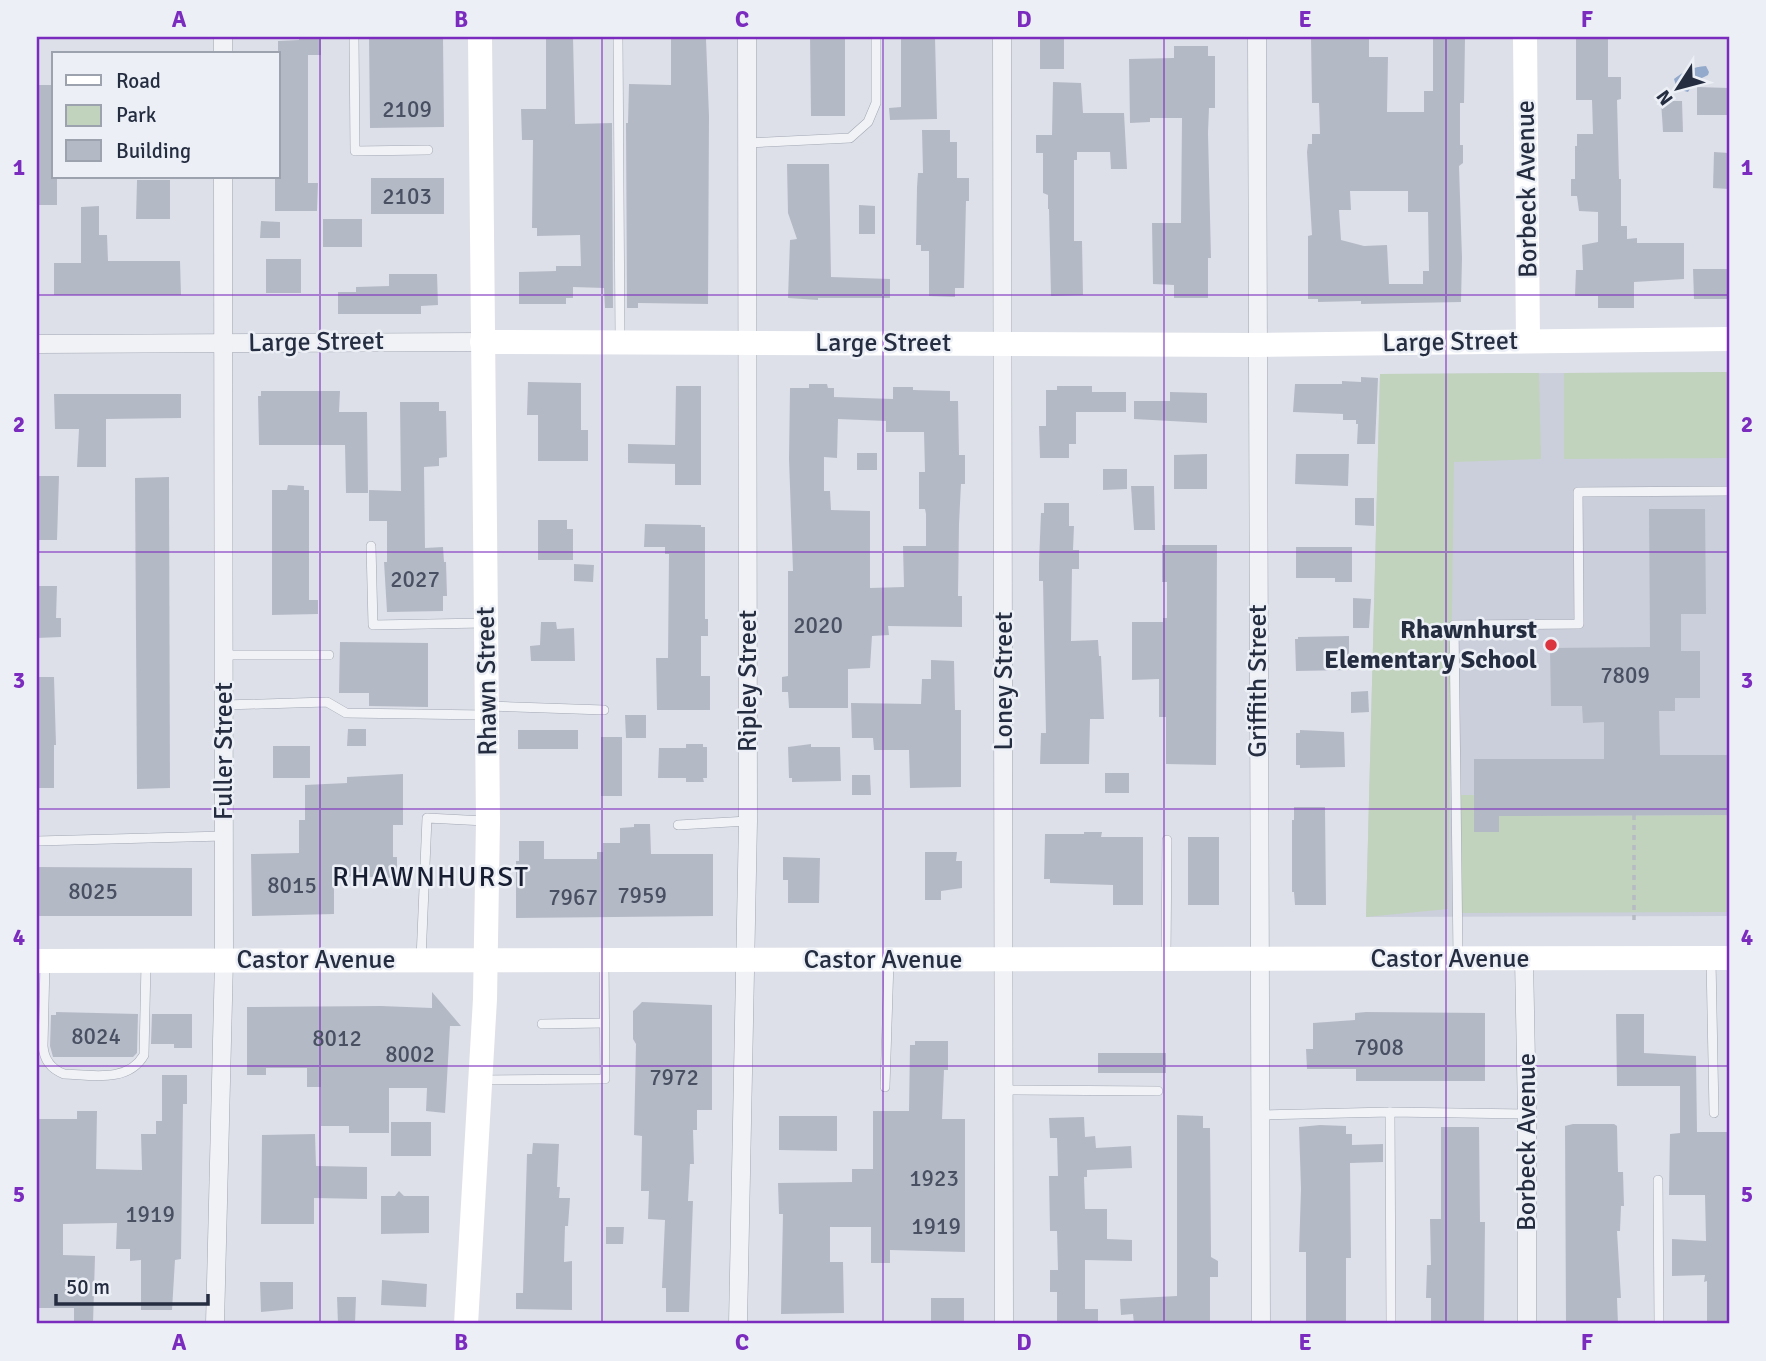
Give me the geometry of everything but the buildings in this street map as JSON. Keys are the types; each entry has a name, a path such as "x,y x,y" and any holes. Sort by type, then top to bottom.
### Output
{"main road":[{"name":"Rhawn Street","path":"466,1324 486,960 488,821 480,37"},
{"name":"Borbeck Avenue","path":"1525,37 1528,340"},
{"name":"Large Street","path":"482,342 1257,345 1729,339"},
{"name":"Castor Avenue","path":"41,961 1720,958"}],"street":[{"name":"Ripley Street","path":"738,1324 748,821 747,37"},
{"name":"Loney Street","path":"1002,37 1004,1324"},
{"name":"Griffith Street","path":"1257,37 1261,1324"},
{"name":"Fuller Street","path":"215,1324 224,960 223,178"},
{"name":"Large Street","path":"37,344 482,342"},
{"name":"Borbeck Avenue","path":"1524,959 1528,1114 1528,1324"}],"lane":[{"path":"354,37 355,151 428,150"},
{"path":"618,37 620,341"},
{"path":"747,143 850,138 868,122 876,103 876,37"},
{"path":"1458,959 1454,625 1579,625 1578,492 1729,491"},
{"path":"371,546 373,625 486,623"},
{"path":"225,656 329,655"},
{"path":"225,705 327,702 346,713 604,710"},
{"path":"421,961 427,818 488,821"},
{"path":"678,824 748,821"},
{"path":"37,841 224,836"},
{"path":"1166,959 1167,840"},
{"path":"1714,1113 1720,958"},
{"path":"480,1080 605,1079 604,960"},
{"path":"886,1087 889,960"},
{"path":"41,961 43,1046 48,1062 56,1071 64,1074 118,1076 144,1055 146,961"},
{"path":"542,1024 604,1023"},
{"path":"1005,1090 1157,1091"},
{"path":"1260,1115 1390,1112 1528,1114"},
{"path":"1390,1112 1391,1324"},
{"path":"1658,1180 1659,1324"}],"path":[{"path":"1634,815 1634,920"}],"shaded area":[{"name":"Rhawnhurst Elementary School","path":"1729,372 1729,916 1366,917 1380,374"}],"green space":[{"path":"1729,372 1729,458 1564,459 1564,373"},
{"path":"1539,373 1541,459 1454,462 1448,909 1366,917 1380,374"},
{"path":"1461,795 1474,795 1474,832 1499,832 1499,816 1729,815 1729,912 1462,913"}],"water":[{"path":"1706,66 1708,75 1694,82 1688,92 1677,89 1674,79 1689,70"}],"place":[{"name":"Rhawnhurst Elementary School","path":"1551,645"}],"district":[{"name":"RHAWNHURST","path":"431,877"}]}
